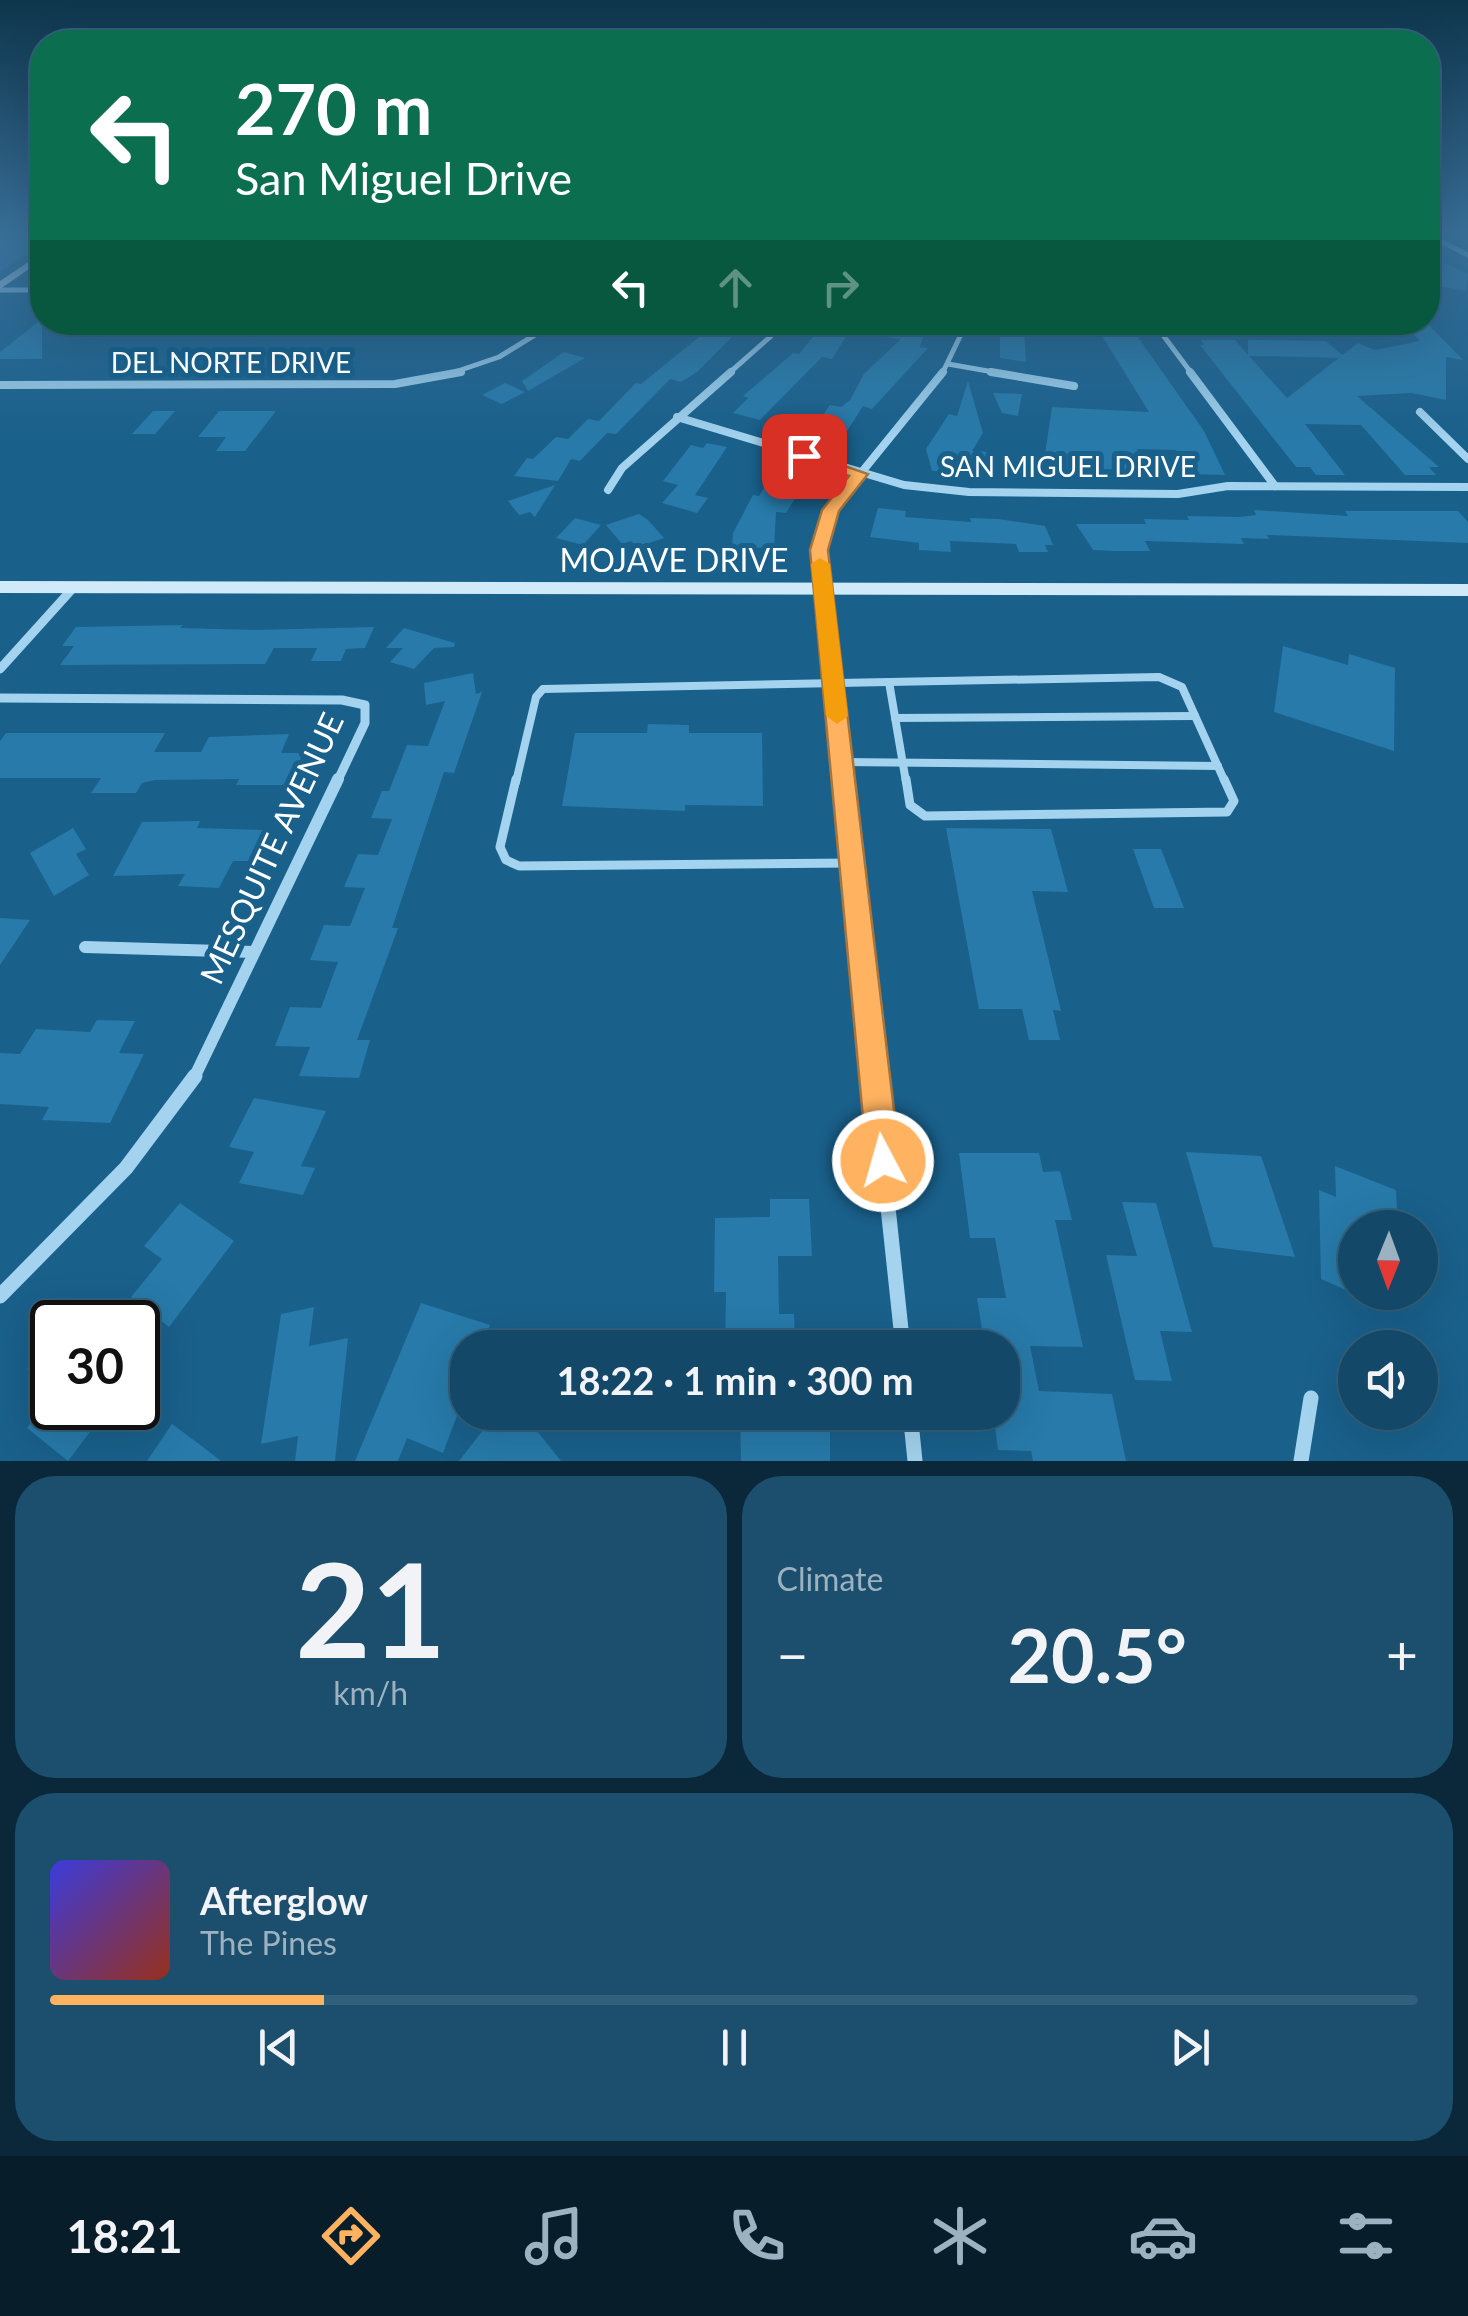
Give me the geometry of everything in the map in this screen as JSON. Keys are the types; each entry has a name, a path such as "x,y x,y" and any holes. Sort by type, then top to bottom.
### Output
{"main road":[{"name":"MOJAVE DRIVE","path":"0,587 1468,590"}],"street":[{"name":"DEL NORTE DRIVE","path":"0,385 395,384 460,372 499,357 535,335"},
{"path":"608,490 622,468 772,335"},
{"path":"901,1330 823,589 822,530 831,510 948,364 961,335"},
{"path":"1162,335 1275,486"},
{"path":"948,364 1074,386"},
{"path":"1420,412 1468,459"},
{"name":"SAN MIGUEL DRIVE","path":"677,417 860,474 904,485 970,492 1178,494 1275,486 1468,487"},
{"path":"0,669 74,587"},
{"name":"MESQUITE AVENUE","path":"0,698 324,700 364,706 365,724 192,1083 162,1130 126,1173 0,1296"},
{"path":"86,948 254,952"},
{"path":"1301,1461 1311,1398"},
{"path":"911,1430 914,1461"}],"lane":[{"path":"852,863 519,866 506,860 500,847 536,697 542,689 889,680 1158,678 1182,687 1234,802 1227,812 925,816 910,804 889,680"},
{"path":"895,718 1195,716"},
{"path":"842,762 1218,766"}],"building":[{"path":"30,328 30,335 42,335 42,359 0,359 0,352"},
{"path":"702,335 734,335 697,372 681,382 670,379 616,434 607,433 580,461 571,459 558,481 514,476 527,458 533,459 556,437 568,439 588,419 599,421 636,383 641,384"},
{"path":"814,335 847,335 832,359 822,357 760,420 733,413 748,398 743,396 793,353 799,354"},
{"path":"871,335 923,335 920,347 928,348 872,409 863,406 840,442 806,439 830,405 841,407 850,400 864,374 901,339"},
{"path":"1000,335 1024,335 1026,362 1000,358"},
{"path":"1101,335 1136,335 1204,431 1225,475 1190,474 1176,450 1137,449 1148,469 1026,470 1019,454 1045,454 1052,407 1149,412"},
{"path":"1414,335 1439,335 1463,360 1446,357 1446,400 1411,393 1357,396 1439,467 1429,467 1436,475 1405,475 1361,425 1305,424 1345,475 1316,475 1310,467 1296,467 1200,345 1204,345 1201,340 1235,340 1248,355 1248,340 1326,341 1342,355 1358,343 1375,350 1420,341","holes":["1249,356 1339,358 1287,398"]},
{"path":"564,352 585,358 528,391 522,381"},
{"path":"968,381 983,433 972,451 988,452 995,474 932,471 926,449 949,414 957,416"},
{"path":"505,383 525,392 502,404 482,395"},
{"path":"993,393 1022,394 1018,416 1002,413"},
{"path":"153,411 175,411 155,434 132,434"},
{"path":"219,411 276,411 245,451 216,451 226,437 198,437"},
{"path":"707,443 727,447 695,495 708,498 697,513 662,503 678,485 663,481 691,445 703,448"},
{"path":"776,469 809,476 786,513 776,512 774,547 732,549 733,533 753,495 759,496"},
{"path":"555,485 535,517 530,512 519,515 508,501"},
{"path":"878,508 906,511 905,517 971,522 970,518 999,519 1045,526 1053,545 1045,545 1048,552 1019,552 1016,544 950,541 951,552 919,550 919,543 870,537"},
{"path":"1254,510 1348,516 1345,511 1458,511 1468,522 1468,543 1267,535 1269,539 1241,538 1244,544 1145,541 1150,551 1093,550 1076,524 1146,524 1144,519 1189,520 1187,516 1240,517 1256,515"},
{"path":"639,514 664,538 637,547 631,541 622,544 606,525"},
{"path":"575,518 601,525 583,545 556,538"},
{"path":"183,625 180,628 374,627 365,648 346,649 341,661 311,661 317,648 274,648 265,664 60,665 74,646 62,646 76,627"},
{"path":"404,628 455,643 454,647 434,648 414,669 390,662 403,648 386,648"},
{"path":"1283,646 1348,665 1349,654 1395,668 1394,751 1274,712"},
{"path":"473,673 476,694 482,692 454,773 444,772 392,928 398,928 357,1040 370,1040 359,1078 299,1076 310,1047 275,1046 290,1007 321,1008 338,962 310,960 324,925 350,926 365,888 344,887 358,854 378,855 392,819 371,818 382,791 389,791 407,745 428,746 445,701 426,705 424,683"},
{"path":"648,724 689,725 689,733 762,733 763,806 685,805 685,811 562,806 575,733 647,733"},
{"path":"6,733 165,733 154,752 201,752 209,737 289,734 281,753 303,753 290,785 236,785 239,779 155,780 142,783 136,793 91,793 101,778 0,778 0,741"},
{"path":"200,821 197,828 265,830 250,861 233,861 219,888 178,886 185,874 113,876 142,822"},
{"path":"73,828 86,849 76,854 89,875 54,896 30,853"},
{"path":"946,828 1051,829 1068,892 1032,891 1061,1011 1053,1010 1060,1040 1029,1040 1022,1009 979,1009"},
{"path":"1133,849 1161,849 1184,908 1154,908"},
{"path":"0,918 30,920 0,965"},
{"path":"97,1020 135,1021 119,1053 144,1054 110,1123 42,1120 49,1107 0,1104 0,1053 20,1054 36,1029 90,1032"},
{"path":"254,1098 326,1111 301,1166 315,1168 303,1195 239,1183 254,1152 229,1147"},
{"path":"1186,1152 1261,1156 1295,1257 1213,1247"},
{"path":"959,1153 1039,1153 1043,1172 1060,1171 1072,1220 1055,1220 1083,1347 1030,1346 1039,1391 1112,1394 1126,1461 1033,1461 1031,1451 998,1450 995,1430 1020,1430 1020,1330 982,1330 977,1298 1006,1298 995,1238 970,1238"},
{"path":"1335,1166 1396,1190 1397,1210 1338,1210 1338,1286 1321,1279 1319,1190 1336,1197"},
{"path":"770,1199 809,1199 812,1256 778,1256 779,1314 794,1314 794,1330 725,1330 726,1292 714,1292 715,1218 770,1217"},
{"path":"1122,1202 1156,1203 1192,1332 1160,1331 1172,1381 1135,1380 1106,1255 1137,1256"},
{"path":"180,1203 234,1241 169,1327 160,1320 160,1300 131,1297 162,1259 144,1246"},
{"path":"421,1303 490,1325 488,1330 450,1330 452,1430 443,1453 407,1438 398,1461 355,1461"},
{"path":"314,1307 309,1346 348,1338 335,1461 295,1461 298,1436 261,1444 281,1314"},
{"path":"30,1424 30,1430 91,1430 68,1461 27,1428"},
{"path":"172,1424 199,1444 221,1461 147,1461"},
{"path":"483,1430 536,1430 561,1461 459,1461"},
{"path":"740,1430 830,1430 830,1461 741,1461"}],"slow traffic":[{"path":"820,564 837,716"}],"route":[{"path":"804,456 860,474 831,510 819,550 883,1161"}]}
